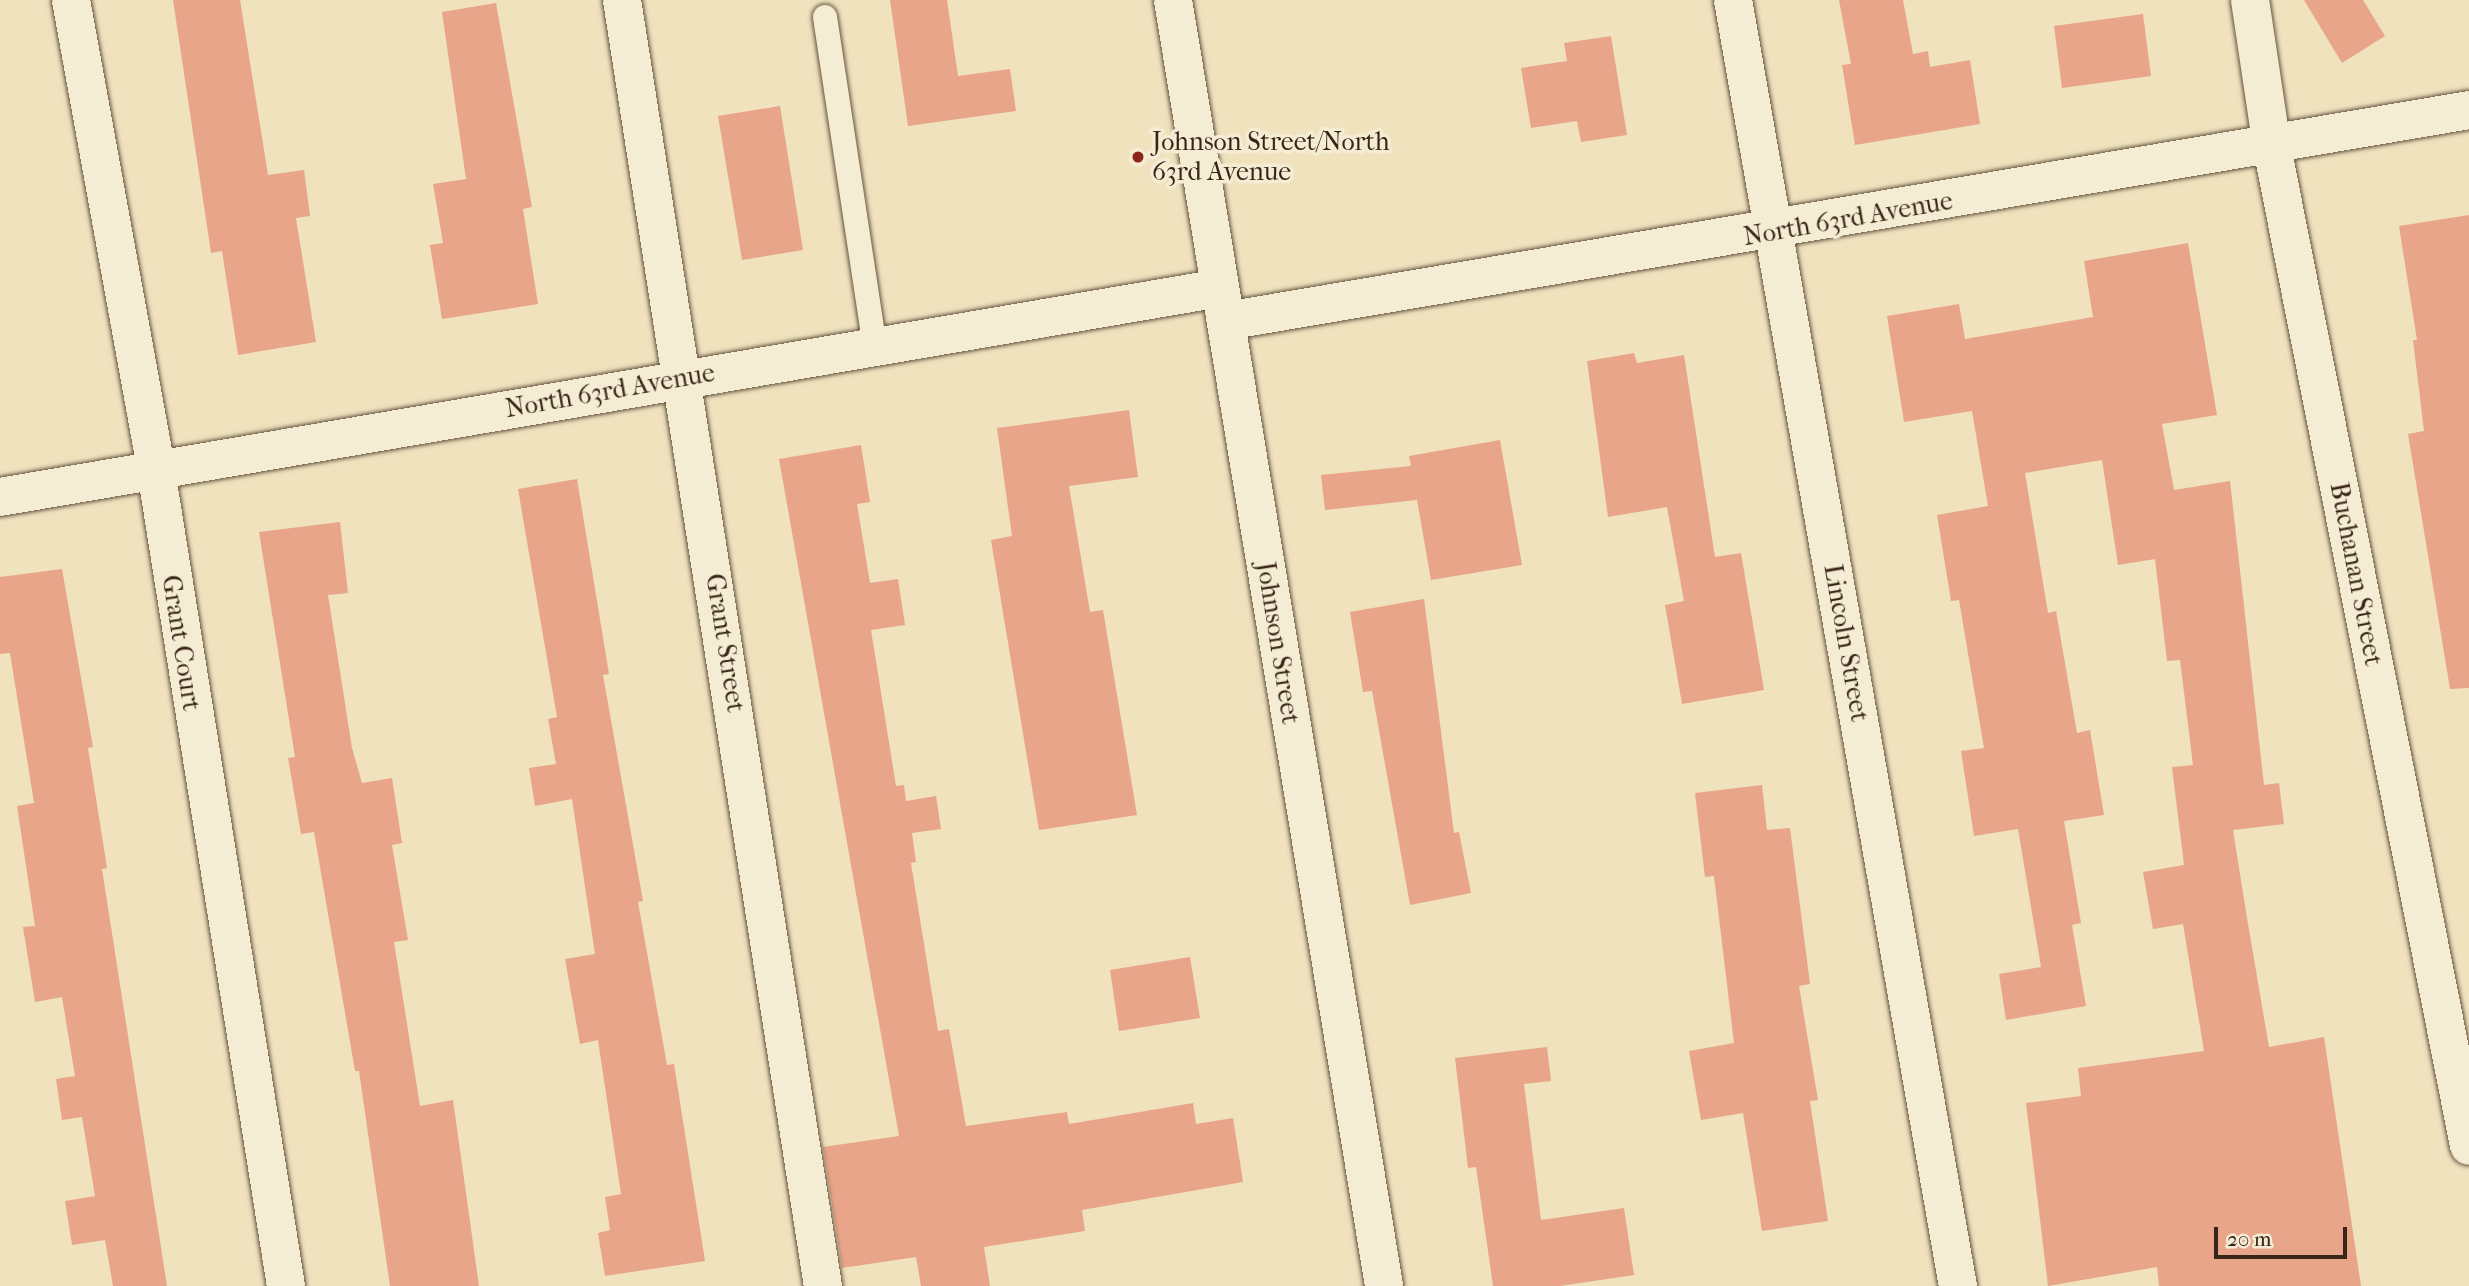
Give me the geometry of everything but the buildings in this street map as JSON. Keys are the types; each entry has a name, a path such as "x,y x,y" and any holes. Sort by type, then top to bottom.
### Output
{"street":[{"name":"Grant Court","path":"71,0 156,470 286,1286"},
{"name":"Grant Street","path":"622,0 684,377 823,1286"},
{"name":"Johnson Street","path":"1173,0 1384,1286"},
{"name":"Lincoln Street","path":"1733,0 1958,1286"},
{"name":"Buchanan Street","path":"2250,0 2272,147 2469,1146"},
{"name":"North 63rd Avenue","path":"0,496 875,346 1223,305 1774,232 2272,147 2469,110"}],"lane":[{"path":"825,17 875,346"}],"place":[{"name":"Johnson Street/North 63rd Avenue","path":"1138,157"}]}
